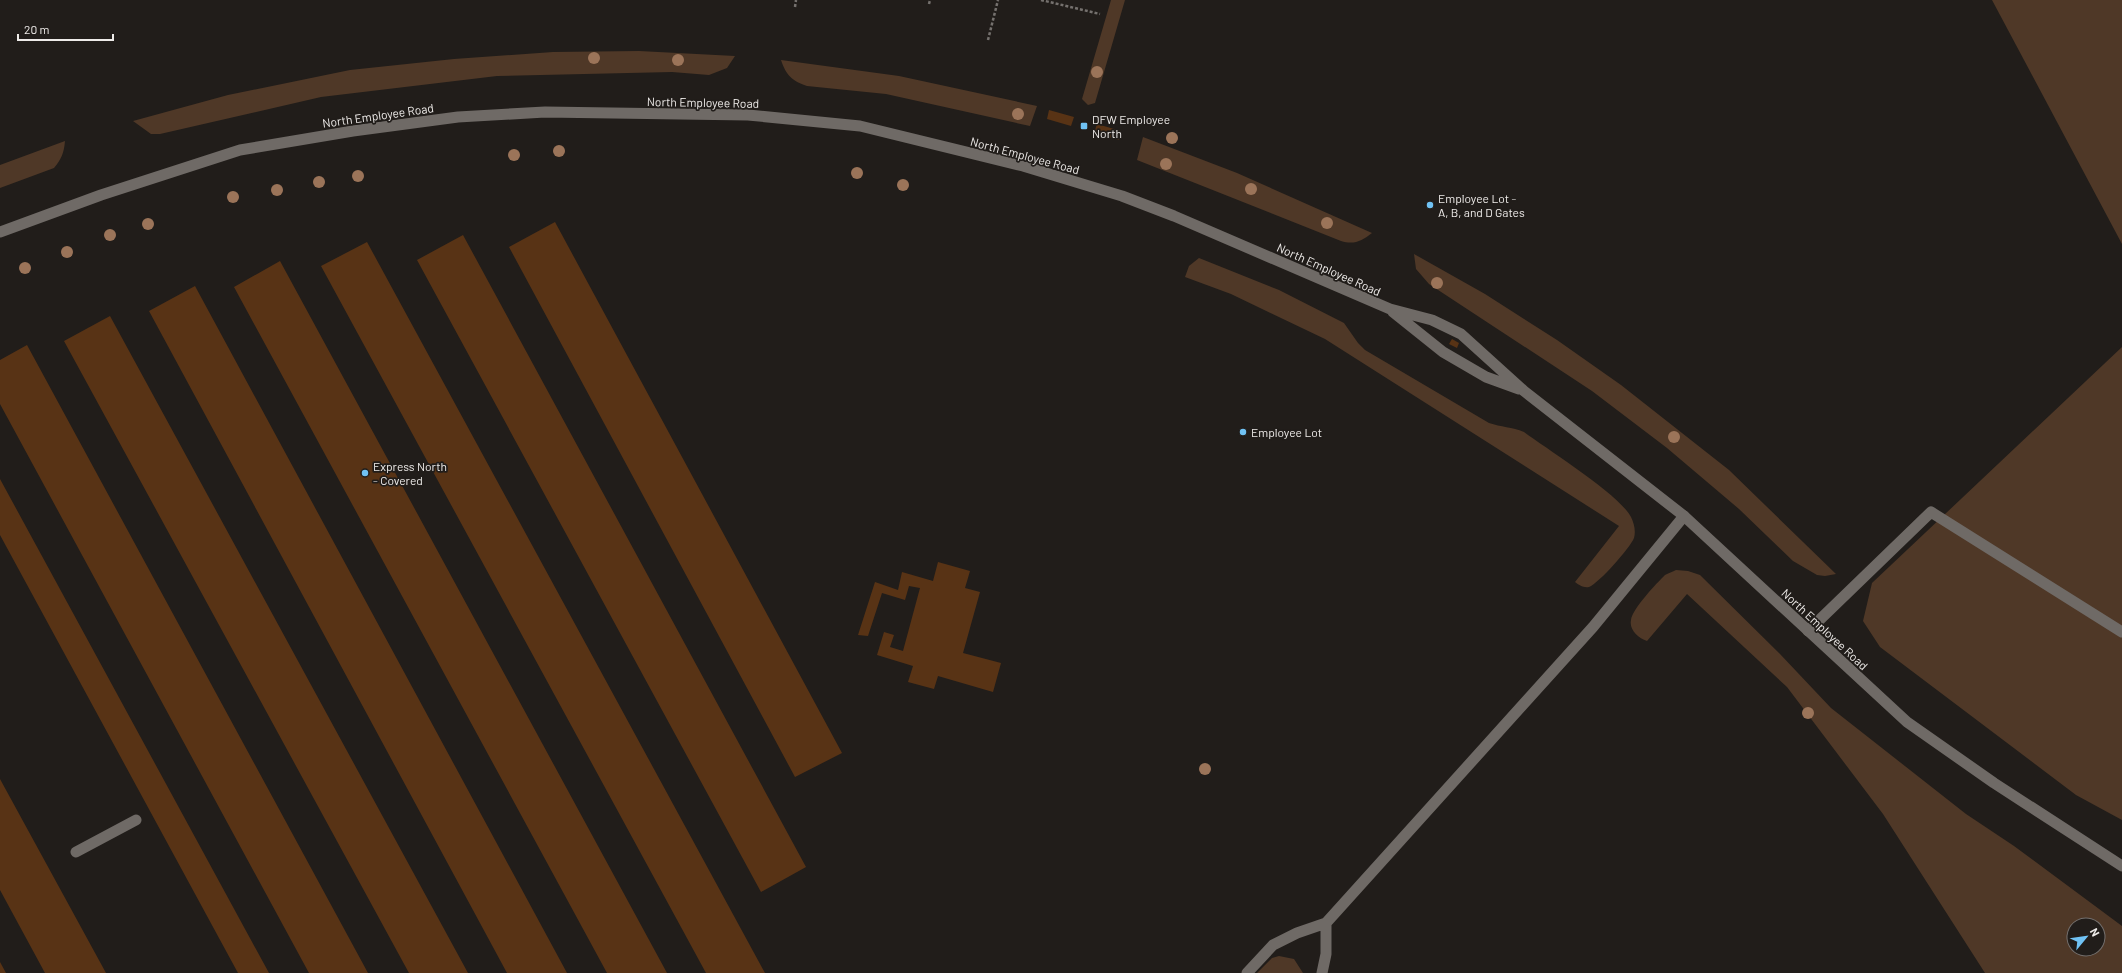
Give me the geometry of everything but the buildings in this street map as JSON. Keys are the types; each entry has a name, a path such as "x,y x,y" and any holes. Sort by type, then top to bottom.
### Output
{"street":[{"name":"North Employee Road","path":"0,232 101,195 240,150 353,131 458,117 545,112 748,115 860,126 1023,166 1122,196 1174,216 1390,309 1432,320 1461,334 1524,391 1684,516 1907,722 1994,783 2122,866"},
{"name":"North Employee Road","path":"1390,309 1444,352 1486,377 1524,391"},
{"path":"1808,631 1930,512 2122,632"},
{"path":"1247,973 1274,945 1326,923 1594,627 1684,516"},
{"path":"76,852 136,820"},
{"path":"1322,973 1326,954 1326,923"}],"path":[{"path":"795,7 796,0"},
{"path":"929,4 930,0"},
{"path":"988,40 998,0"},
{"path":"1040,0 1100,14"}],"shaded area":[{"path":"1111,0 1125,0 1095,103 1088,105 1082,99"},
{"path":"1992,0 2122,0 2122,244"},
{"path":"639,51 735,56 727,68 709,75 672,72 497,76 321,97 160,134 151,134 133,121 228,95 350,70 454,59 553,52"},
{"path":"781,60 899,76 1037,106 1030,126 886,94 807,86 797,82 787,74"},
{"path":"1143,137 1237,173 1372,233 1358,242 1350,243 1341,241 1137,160"},
{"path":"65,141 62,156 54,168 0,188 0,165"},
{"path":"1414,254 1485,294 1557,340 1621,385 1729,470 1836,574 1825,576 1817,575 1793,561 1739,509 1667,448 1592,391 1429,284 1416,269"},
{"path":"1199,258 1279,290 1344,323 1358,343 1365,350 1489,423 1524,432 1598,485 1624,508 1631,517 1635,535 1627,549 1614,565 1594,584 1589,587 1583,587 1575,582 1619,526 1325,339 1231,294 1185,277 1189,266"},
{"path":"2122,347 2122,820 2076,795 1880,647 1863,621 1872,583"},
{"path":"1676,570 1688,571 1700,575 1780,654 1831,708 1966,814 2014,846 2122,926 2122,973 1985,973 1883,814 1787,687 1687,594 1647,641 1640,638 1635,633 1631,627 1632,615 1645,596 1665,575"},
{"path":"1279,956 1294,959 1303,973 1257,973 1272,958"}],"place":[{"name":"DFW Employee North","path":"1084,126"},
{"name":"Employee Lot - A, B, and D Gates","path":"1430,205"},
{"name":"Employee Lot","path":"1243,432"},
{"name":"Express North - Covered","path":"365,473"}]}
